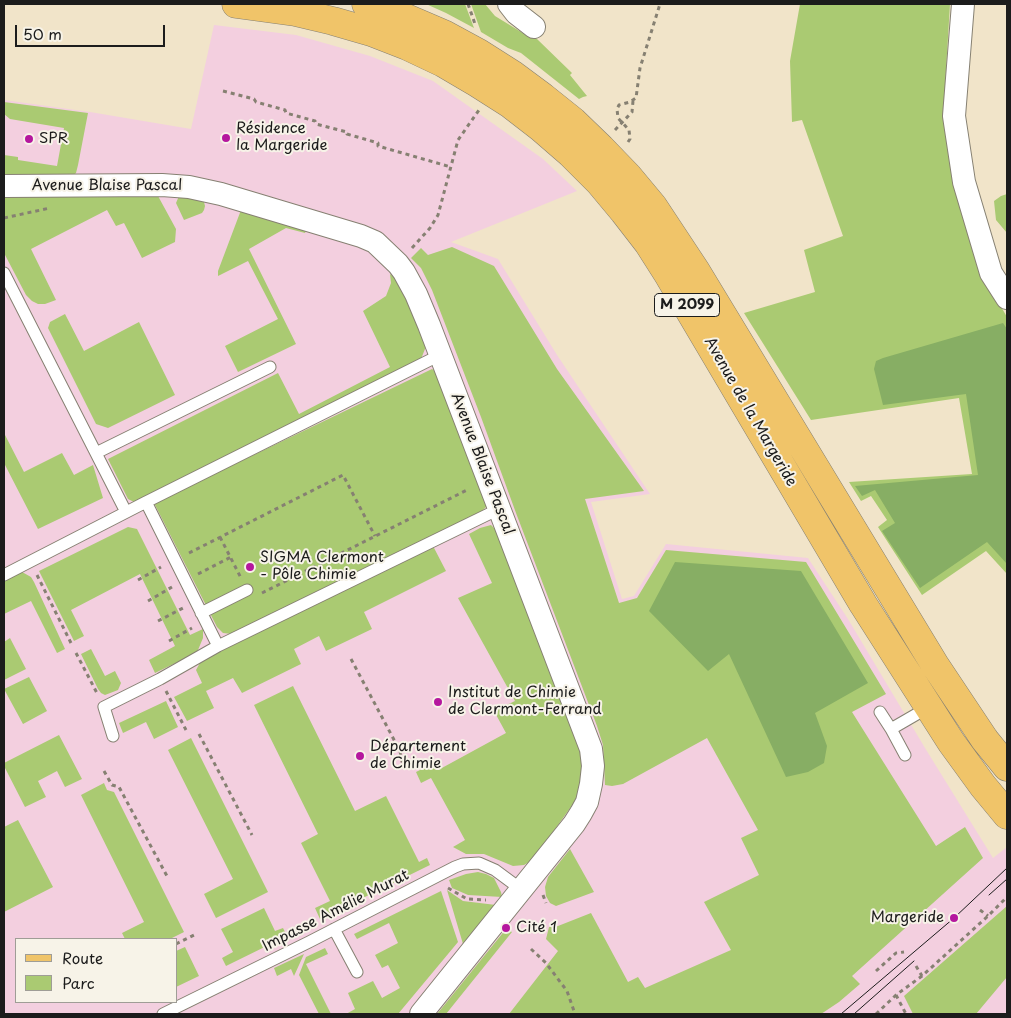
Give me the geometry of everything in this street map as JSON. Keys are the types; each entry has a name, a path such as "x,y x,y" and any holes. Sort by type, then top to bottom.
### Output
{"main road":[{"name":"Avenue de la Margeride","path":"236,4 295,12 333,21 407,46 443,63 510,104 541,128 592,175 648,243 670,276 863,604 951,742 1007,815"},
{"name":"Avenue de la Margeride","path":"366,4 444,34 512,74 573,122 628,176 675,238 935,664 985,740 1007,767"}],"street":[{"path":"509,4 516,13 534,27"},
{"path":"963,4 954,116 964,182 992,273 1007,298"},
{"name":"Avenue Blaise Pascal","path":"4,186 140,185 189,187 233,198 361,236 375,242 398,264 416,294 591,748 593,766 587,802 582,813 421,1014"}],"lane":[{"path":"4,273 126,512"},
{"path":"4,574 440,355"},
{"path":"96,453 270,367"},
{"path":"146,502 218,646"},
{"path":"114,736 104,707 160,679 218,646 500,509"},
{"path":"201,613 247,590"},
{"path":"890,729 929,707"},
{"path":"880,712 905,755"},
{"name":"Impasse Amélie Murat","path":"163,1014 464,864 479,864 495,870 522,890"},
{"path":"334,929 357,972"}],"path":[{"path":"605,152 622,122 632,112 633,101 637,95 640,68 660,4"},
{"path":"223,91 254,99 256,102 284,110 286,113 315,121 316,124 378,143 378,146 451,167"},
{"path":"605,152 627,145 630,139 629,130 618,118 618,107 633,101"},
{"path":"398,264 430,228 438,215 458,140 475,115"},
{"path":"175,560 343,475 375,536"},
{"path":"220,537 252,598 469,488"},
{"path":"185,580 231,557"},
{"path":"30,561 72,645"},
{"path":"138,580 158,569"},
{"path":"148,601 168,590"},
{"path":"158,621 178,610"},
{"path":"168,641 187,631"},
{"path":"76,653 104,707"},
{"path":"351,659 400,752 403,767"},
{"path":"160,679 186,730"},
{"path":"199,734 252,834"},
{"path":"104,771 112,785 120,787 168,878"},
{"path":"438,876 450,890 467,899 496,901 506,910"},
{"path":"876,1014 896,995 922,976 1007,897"},
{"path":"980,910 988,916"},
{"path":"178,943 196,934"},
{"path":"531,950 546,963 567,991 575,1014"},
{"path":"876,970 896,953 904,952"},
{"path":"916,966 922,976"},
{"path":"896,995 906,1014"}],"shaded area":[{"path":"214,25 296,35 370,56 433,81 543,159 577,191 451,242 498,259 557,355 650,494 591,502 622,599 634,596 666,544 808,558 848,619 993,858 1007,847 1007,1012 1005,1014 4,1014 4,100 191,129"}],"green space":[{"path":"426,4 465,4 474,28 446,13"},
{"path":"471,4 485,4 495,16 526,35 537,39 572,73 570,75 587,96 579,99 521,53 508,48 481,32"},
{"path":"800,4 950,4 945,86 950,135 982,274 1007,317 1007,574 986,551 922,595 878,527 887,520 871,496 861,501 849,482 972,474 959,398 811,420 744,313 815,292 804,250 843,236 802,120 792,122 790,61"},
{"path":"4,102 88,113 76,173 71,178 4,178 4,155 18,157 18,160 57,166 64,128 10,119 4,114"},
{"path":"1007,194 1007,233 996,220 994,201"},
{"path":"158,196 176,229 175,242 142,258 124,223 116,226 107,210 31,249 56,300 45,304 38,304 26,295 4,253 4,197"},
{"path":"179,196 201,200 204,202 204,210 202,213 184,220 176,203"},
{"path":"241,210 307,229 305,233 286,228 249,249 296,344 238,372 225,346 278,319 248,261 218,276 218,271"},
{"path":"452,247 494,266 557,369 644,491 585,499 619,603 637,598 666,550 806,562 886,694 852,712 936,846 965,827 983,858 852,976 860,984 821,1014 509,1014 558,951 546,939 549,927 558,926 591,913 628,982 638,977 645,988 731,950 704,902 759,875 741,838 758,830 707,738 623,784 605,785 603,745 597,726 432,290 421,268 411,258 421,248 428,255"},
{"path":"390,274 399,281 426,342 421,359 134,502 128,499 108,459 278,373 299,414 390,367 363,311 386,296 391,283"},
{"path":"65,314 84,351 139,322 175,395 108,428 96,424 48,328 50,322"},
{"path":"1003,323 1007,329 1007,564 987,542 920,588 882,531 895,523 875,490 862,496 855,486 978,475 966,394 883,405 874,369 876,361"},
{"path":"432,369 436,372 488,500 486,507 481,512 241,630 232,634 223,633 217,627 154,503"},
{"path":"4,433 24,472 62,453 74,475 93,465 103,498 38,529 4,463"},
{"path":"491,525 495,529 577,740 583,772 580,791 573,804 533,860 524,865 513,866 484,854 466,854 453,847 465,840 431,778 421,783 416,772 436,762 440,769 506,733 494,711 515,701 458,598 492,583 469,534"},
{"path":"128,527 137,529 190,635 203,629 203,638 198,650 194,654 155,673 149,660 175,646 140,574 71,610 84,636 74,641 39,571"},
{"path":"433,546 446,571 364,612 372,629 326,651 319,636 294,649 301,664 242,693 233,678 206,691 214,708 187,721 174,697 202,683 196,670 201,661"},
{"path":"675,562 801,571 868,683 815,713 827,746 824,763 808,772 786,777 729,654 708,671 649,611"},
{"path":"22,572 31,577 34,582 65,649 57,653 31,601 4,614 4,581"},
{"path":"10,638 26,669 4,680 4,642"},
{"path":"91,649 105,676 115,671 121,683 118,690 105,695 98,689 81,654"},
{"path":"29,677 47,711 23,724 4,689"},
{"path":"293,686 355,811 386,796 419,862 427,858 430,865 320,919 315,908 330,901 301,843 318,834 254,705"},
{"path":"166,701 178,727 154,739 146,722 123,733 119,723"},
{"path":"59,735 82,779 65,787 57,771 38,781 46,797 25,807 4,763"},
{"path":"191,738 268,892 216,918 204,894 233,879 168,750"},
{"path":"104,783 107,790 114,792 184,932 172,938 124,938 122,933 144,922 81,795"},
{"path":"18,820 53,887 4,912 4,827"},
{"path":"570,849 594,892 556,906 550,903 546,896 545,887 548,877"},
{"path":"478,872 494,878 502,897 468,895 452,888 449,880"},
{"path":"447,890 463,901 496,905 463,944"},
{"path":"441,891 458,942 398,1014 346,1014 355,1009 348,993 373,981 382,998 400,988 388,965 382,968 375,955 398,943 389,923 357,939 354,934"},
{"path":"1007,906 1007,977 976,1014 913,1014 904,996"},
{"path":"264,908 275,931 283,928 287,936 226,966 222,958 233,952 221,929"},
{"path":"506,929 512,932 446,1014 437,1014"},
{"path":"185,947 199,976 178,986 178,950"},
{"path":"325,948 328,954 306,964 331,1014 319,1014 299,975 306,957"},
{"path":"304,954 294,976 291,969 277,976 274,968"}],"tram line":[{"path":"841,1014 954,918 1007,868"},
{"path":"989,895 1007,879"},
{"path":"854,1014 914,961"}],"place":[{"name":"Résidence la Margeride","path":"226,138"},
{"name":"SPR","path":"29,139"},
{"name":"SIGMA Clermont - Pôle Chimie","path":"250,567"},
{"name":"Institut de Chimie de Clermont-Ferrand","path":"438,702"},
{"name":"Département de Chimie","path":"360,756"},
{"name":"Margeride","path":"954,918"},
{"name":"Cité 1","path":"506,928"}]}
